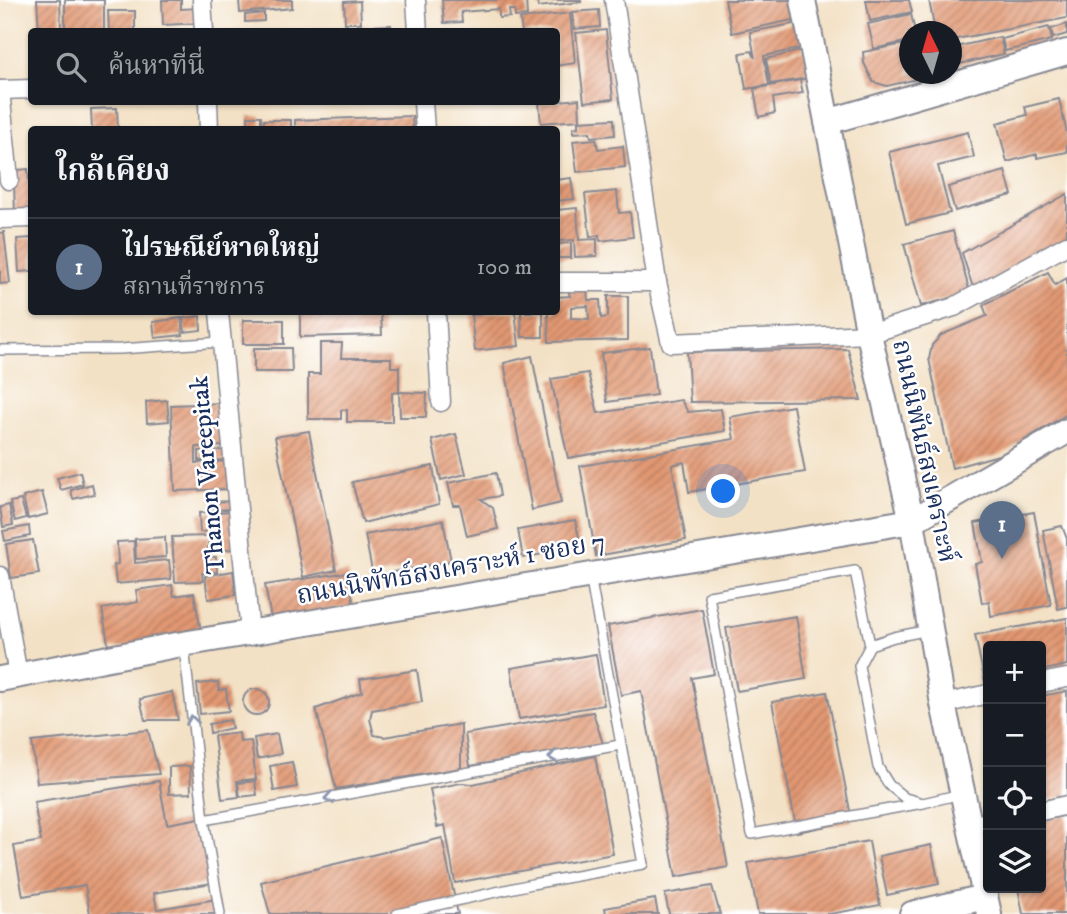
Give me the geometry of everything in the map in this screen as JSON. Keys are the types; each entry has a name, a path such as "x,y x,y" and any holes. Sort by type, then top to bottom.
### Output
{"street":[{"path":"202,0 204,28"},
{"path":"416,0 418,28"},
{"path":"614,0 657,282 671,343 869,334 954,307 1067,245"},
{"name":"ถนนนิพันธ์สงเคราะห์","path":"803,0 869,334 912,521 943,704 963,793 979,824 987,905"},
{"path":"827,122 1067,52"},
{"path":"9,180 0,90 28,89"},
{"path":"208,105 209,126"},
{"path":"423,105 425,126"},
{"path":"0,219 28,218"},
{"path":"560,282 657,282"},
{"name":"Thanon Vareepitak","path":"219,315 250,633"},
{"path":"436,315 441,402"},
{"path":"912,521 1067,431"},
{"name":"ถนนนิพัทธ์สงเคราะห์ 1 ซอย 7","path":"9,677 183,644 912,521"},
{"path":"0,576 9,677"},
{"path":"1046,682 1067,678"},
{"path":"943,704 983,695"},
{"path":"1046,810 1067,805"},
{"path":"912,914 987,905"}],"lane":[{"path":"0,350 120,349 222,342"},
{"path":"923,803 905,798 890,785 878,767 859,666 870,645 855,571 709,596 752,834 923,803 963,793"},
{"path":"397,914 532,884 643,864 590,576"},
{"path":"870,645 930,630"},
{"path":"183,644 204,820 220,914"},
{"path":"204,820 620,745"}],"building":[{"path":"37,0 60,0 61,28 39,28"},
{"path":"65,0 104,0 104,28 65,28"},
{"path":"162,0 181,0 181,9 200,8 201,23 163,25"},
{"path":"239,0 292,0 292,8 240,13"},
{"path":"442,0 526,0 527,16 515,17 515,10 509,10 510,17 499,18 499,9 461,12 462,22 444,23"},
{"path":"537,0 581,0 581,2 538,7"},
{"path":"725,0 792,0 797,19 732,33"},
{"path":"866,0 909,0 912,12 870,21"},
{"path":"929,0 1067,0 1067,18 962,38 962,21 933,21"},
{"path":"360,1 361,23 345,23 344,2"},
{"path":"599,10 600,27 574,29 572,12"},
{"path":"108,11 135,11 135,28 109,28"},
{"path":"264,13 264,21 245,22 245,15"},
{"path":"570,13 575,63 560,65 560,28 521,28 520,19"},
{"path":"911,14 913,21 899,21 899,43 874,49 868,24"},
{"path":"798,23 803,48 764,56 769,85 746,89 740,53 752,51 755,58 750,32"},
{"path":"1067,24 1067,34 1053,38 1051,29"},
{"path":"391,25 391,28 334,28"},
{"path":"1049,27 1052,40 1005,51 1002,39"},
{"path":"606,30 613,99 584,102 576,33"},
{"path":"1000,37 1004,54 962,64 962,46"},
{"path":"899,45 899,83 887,86 873,82 864,63 863,52"},
{"path":"804,50 809,78 771,84 766,59"},
{"path":"800,80 803,93 773,98 775,113 759,117 754,89"},
{"path":"579,99 580,120 541,123 539,105 560,105 560,101"},
{"path":"1059,99 1067,133 1067,152 1037,158 1037,154 1007,162 997,123 1027,115 1025,107"},
{"path":"117,108 118,126 92,126 91,109"},
{"path":"248,116 261,116 261,126 248,126"},
{"path":"412,116 413,126 295,126 295,120"},
{"path":"614,119 615,135 591,137 590,132 573,133 573,128 578,127 578,121"},
{"path":"264,120 291,120 291,126 264,126"},
{"path":"968,132 974,157 938,166 950,213 906,224 889,152"},
{"path":"596,139 598,149 623,146 625,167 577,172 573,141"},
{"path":"28,169 28,215 15,216 14,183 18,181 18,170"},
{"path":"1005,171 1012,195 955,211 948,187"},
{"path":"571,178 574,199 560,201 560,179"},
{"path":"617,191 619,213 630,212 633,237 600,241 599,235 590,237 585,194"},
{"path":"1067,194 1067,241 974,291 962,253"},
{"path":"577,208 579,240 597,239 597,256 575,257 574,240 560,241 560,210"},
{"path":"953,231 970,293 921,306 904,244"},
{"path":"4,232 10,283 0,284 0,233"},
{"path":"28,238 28,271 19,272 17,239"},
{"path":"571,243 571,258 560,258 560,244"},
{"path":"1048,272 1055,285 1067,278 1067,414 1002,454 952,468 929,359 932,345 941,335 987,316 983,305"},
{"path":"587,289 588,300 600,300 601,318 608,317 608,296 628,296 628,340 549,342 548,315 560,315 560,297 570,296 568,290","holes":["588,306 589,319 571,318 571,307"]},
{"path":"300,315 381,315 382,335 300,337"},
{"path":"471,315 515,315 519,346 475,351"},
{"path":"521,315 543,315 543,337 522,337"},
{"path":"200,316 201,330 185,332 183,318"},
{"path":"181,318 183,335 155,338 153,322"},
{"path":"243,320 284,320 284,344 243,344"},
{"path":"320,343 342,343 341,358 391,358 391,367 399,367 399,392 392,393 392,422 347,422 347,410 341,410 341,419 308,419 308,374 320,374"},
{"path":"650,347 656,395 607,402 601,353"},
{"path":"254,348 291,348 292,372 254,372"},
{"path":"848,349 861,400 690,402 687,352"},
{"path":"532,356 561,503 532,510 504,363"},
{"path":"588,373 598,413 681,400 688,412 721,409 725,431 568,458 551,379"},
{"path":"399,392 427,393 426,417 400,417"},
{"path":"167,400 169,421 147,423 146,402"},
{"path":"224,403 226,446 196,447 196,463 232,461 234,489 175,491 171,405"},
{"path":"793,406 805,472 689,492 684,462 672,465 686,540 596,556 580,466 734,439 730,417"},
{"path":"309,431 336,570 303,577 275,437"},
{"path":"456,434 466,474 441,480 432,440"},
{"path":"227,450 228,460 199,461 199,451"},
{"path":"433,466 439,504 363,523 352,482"},
{"path":"80,472 83,484 61,490 57,478"},
{"path":"496,473 500,496 481,499 493,508 498,529 467,536 460,505 453,505 448,483"},
{"path":"92,484 94,494 73,499 71,490"},
{"path":"42,492 48,514 28,519 23,497"},
{"path":"21,500 26,518 15,521 10,502"},
{"path":"231,501 232,509 212,510 212,502"},
{"path":"9,505 13,525 3,527 0,507"},
{"path":"234,511 236,549 219,550 218,544 213,545 213,531 200,532 199,513"},
{"path":"1034,512 1051,605 991,616 989,601 982,603 975,564 982,562 975,523"},
{"path":"443,520 451,561 373,576 365,535"},
{"path":"575,520 581,546 523,558 518,530"},
{"path":"29,526 30,536 5,541 3,531"},
{"path":"1062,526 1067,539 1067,607 1058,609 1043,530"},
{"path":"209,536 207,561 208,557 216,557 217,572 202,573 203,581 175,582 172,537"},
{"path":"165,537 166,557 136,559 135,539"},
{"path":"33,540 39,574 11,578 6,544"},
{"path":"134,541 135,563 169,560 171,579 116,584 114,565 118,564 117,542"},
{"path":"233,571 236,595 208,599 205,576"},
{"path":"348,572 354,606 271,619 265,585"},
{"path":"172,585 174,596 194,593 202,637 109,649 102,609 138,602 136,590"},
{"path":"702,609 714,674 692,678 728,867 676,877 641,691 621,695 608,626"},
{"path":"796,616 806,679 737,691 726,628"},
{"path":"1067,618 1067,665 1046,670 1046,641 983,641 983,673 975,635"},
{"path":"596,654 604,705 519,719 511,668"},
{"path":"417,670 422,702 372,710 370,719 374,735 384,737 461,724 461,768 336,789 316,709 362,692 360,679"},
{"path":"218,682 219,690 226,689 229,711 200,714 197,684"},
{"path":"256,689 265,693 269,702 265,711 256,715 247,711 243,702 247,693"},
{"path":"1067,691 1067,796 1046,800 1046,704 1046,695"},
{"path":"172,692 178,720 145,720 140,699"},
{"path":"827,692 852,821 797,832 772,702"},
{"path":"593,712 603,744 470,766 465,734"},
{"path":"230,720 232,728 210,733 209,724"},
{"path":"148,730 159,774 37,783 32,742"},
{"path":"239,733 240,742 251,741 256,779 237,781 239,797 222,799 214,736"},
{"path":"277,734 281,754 257,759 254,738"},
{"path":"595,756 613,854 455,883 445,825 437,827 430,789 461,783 473,784"},
{"path":"292,762 297,787 274,791 270,766"},
{"path":"190,766 191,793 169,794 169,767"},
{"path":"159,781 167,824 200,818 212,883 154,893 157,909 217,899 220,914 90,914 85,885 23,896 14,846 41,841 34,802"},
{"path":"255,781 257,795 240,797 238,783"},
{"path":"1067,815 1067,914 1023,914 1019,893 1046,893 1046,820"},
{"path":"442,838 458,914 270,914 261,882"},
{"path":"869,841 880,905 830,914 758,914 748,863"},
{"path":"931,845 939,884 887,895 879,856"},
{"path":"712,886 720,914 669,914 665,894"},
{"path":"655,899 658,914 606,914 605,908"}],"place":[{"name":"ไปรษณีย์หาดใหญ่","path":"1002,559"}]}
